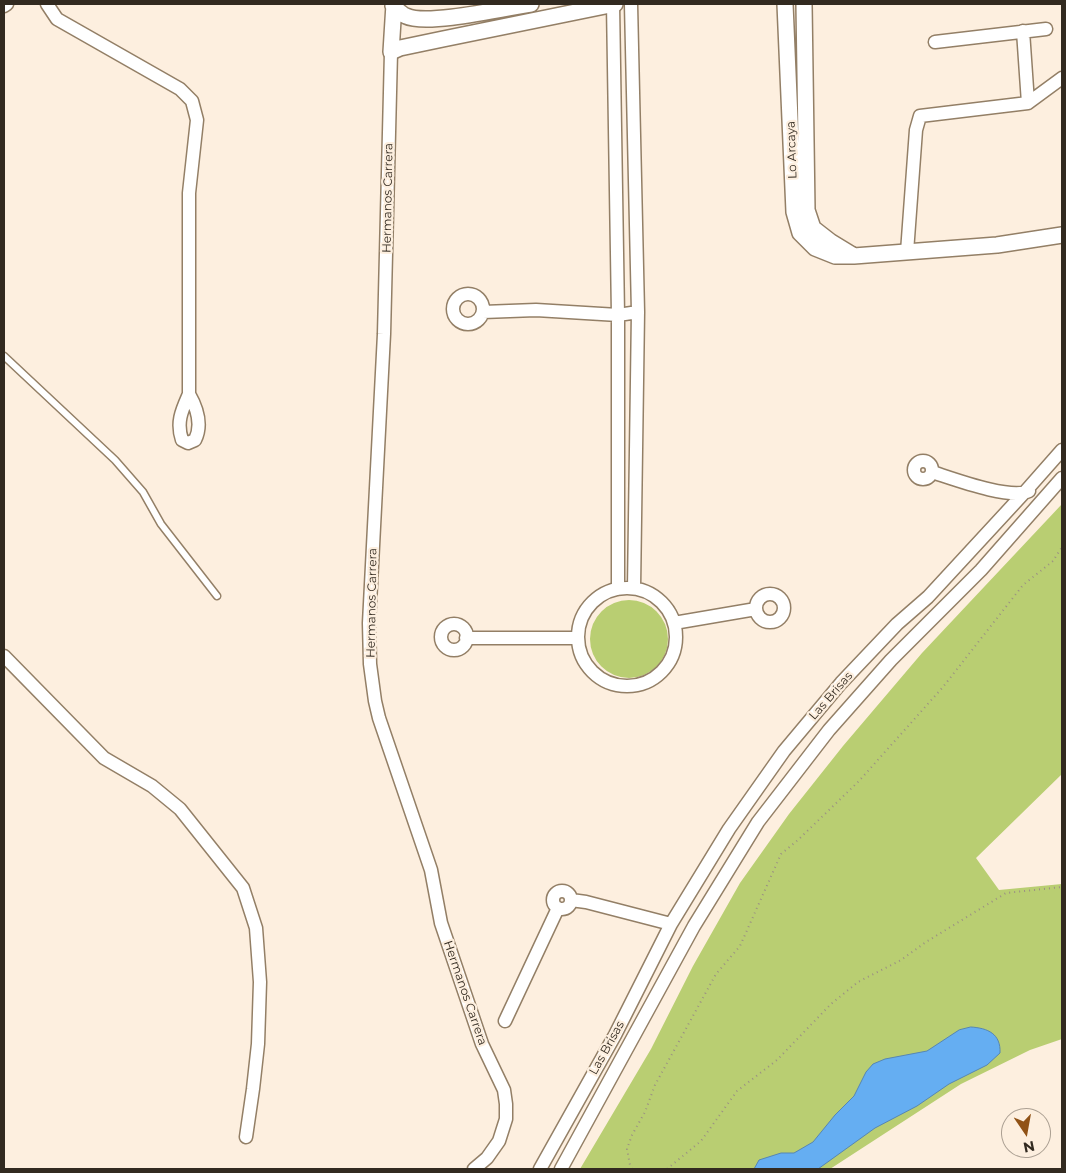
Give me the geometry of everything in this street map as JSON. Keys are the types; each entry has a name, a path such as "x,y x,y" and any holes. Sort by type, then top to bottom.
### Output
{"street":[{"path":"47,4 53,14 62,22 180,89 189,96 195,107 197,120 189,193 189,394"},
{"path":"393,5 406,16 418,19 446,18 531,4"},
{"path":"391,52 400,48 614,4 618,315 618,589"},
{"path":"631,4 638,312 634,588"},
{"name":"Lo Arcaya","path":"785,4 794,212 800,233 815,248 835,256 854,256 997,245 1062,235"},
{"name":"Lo Arcaya","path":"804,4 807,210 814,228 831,242 854,256"},
{"name":"Hermanos Carrera","path":"393,5 384,334 370,589 370,664 375,701 382,726 432,870 441,923 482,1044 504,1090 506,1119 499,1142 487,1158 474,1169"},
{"path":"500,9 501,28"},
{"path":"936,42 1046,29"},
{"path":"1023,31 1028,103"},
{"path":"907,252 916,130 920,116 1028,103 1062,78"},
{"path":"483,312 536,310 618,315 638,312"},
{"name":"Las Brisas","path":"540,1169 615,1034 671,924 729,829 784,751 841,683 897,624 928,596 1024,494 1062,450"},
{"path":"932,472 988,488 1024,494 1022,499 1025,508 1033,510 1038,507"},
{"name":"Las Brisas","path":"561,1169 694,926 758,822 829,730 891,660 981,570 1062,478"},
{"path":"634,588 652,594 666,606 674,623 676,640 673,656 664,670 650,681 634,686 618,686 602,680 589,669 580,655 577,638 580,621 588,606 602,594 618,589 634,588"},
{"path":"674,623 756,609"},
{"path":"466,638 577,638"},
{"path":"4,656 104,758 152,786 180,810 243,888 256,928 260,982 254,1090 246,1137"},
{"path":"505,1021 558,908 567,908 571,900 586,902 671,924 682,921 694,926"},
{"path":"671,924 674,935 685,942"}],"lane":[{"path":"4,356 115,460 143,492 161,524 216,596"}],"path":[{"path":"632,1169 627,1149 655,1086 716,974 740,946 781,854 860,781 943,686 1023,585 1053,561 1062,547"},
{"path":"667,1169 701,1141 737,1091 777,1060 831,1004 858,982 901,960 926,942 1006,893 1062,887"}],"green space":[{"path":"1062,504 1062,774 976,858 999,890 1062,884 1062,1039 1030,1050 961,1084 830,1169 580,1169 651,1049 693,966 740,883 789,814 843,746 922,653"},
{"path":"629,600 644,603 657,611 665,624 668,639 665,654 657,667 644,675 629,678 614,675 601,667 593,654 590,639 593,624 601,611 614,603"}],"water":[{"path":"971,1027 992,1033 998,1041 1000,1053 987,1065 949,1084 917,1106 875,1128 818,1169 754,1169 759,1160 781,1153 794,1153 813,1142 835,1115 854,1096 866,1072 873,1064 885,1059 927,1051 959,1030"}]}
